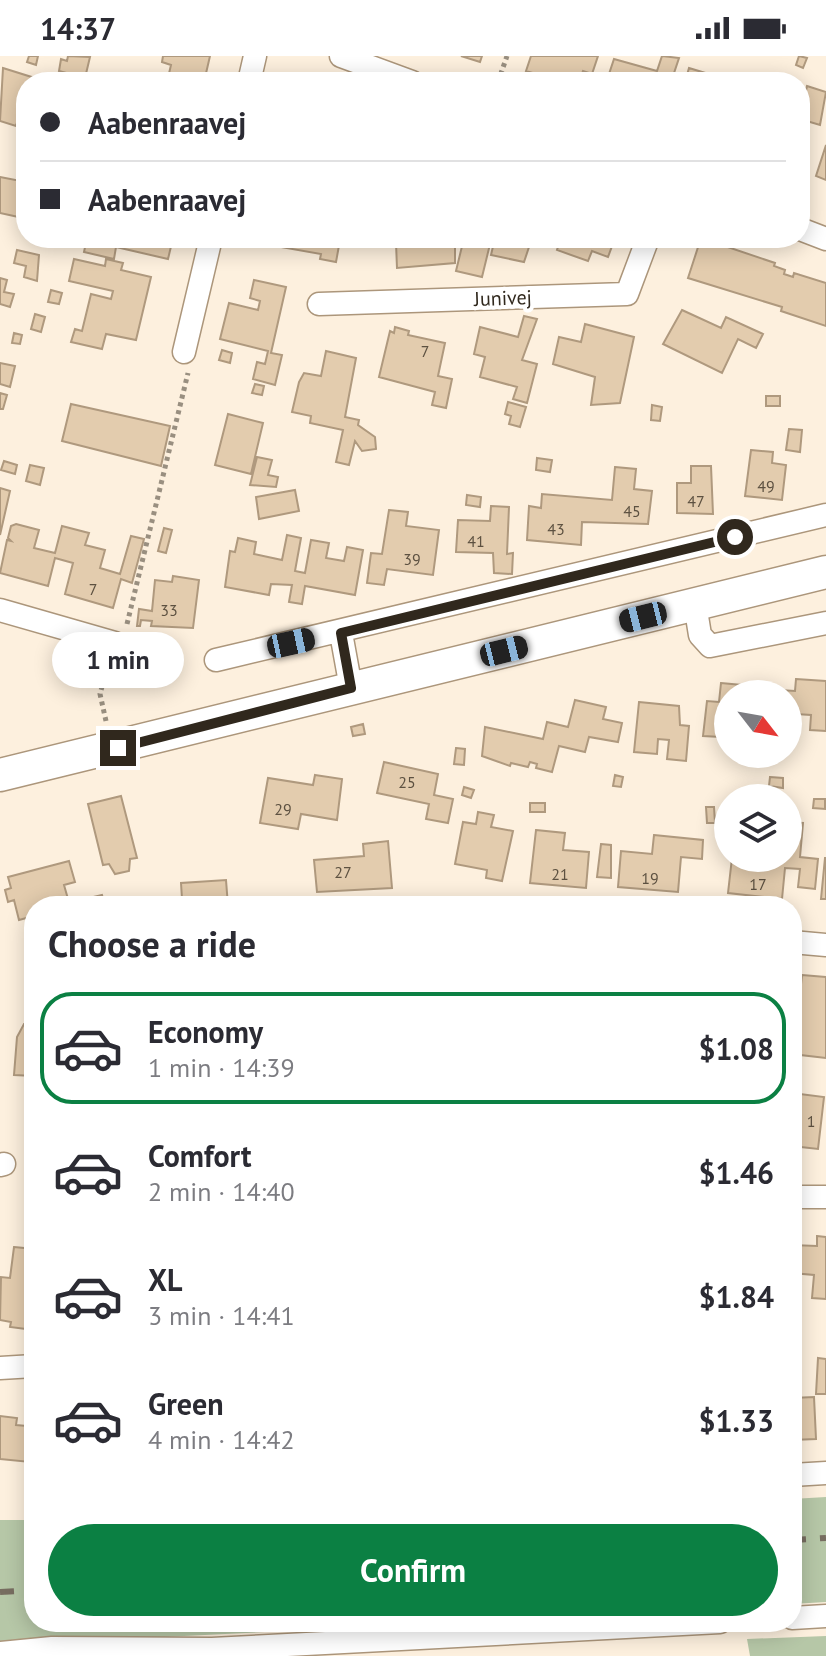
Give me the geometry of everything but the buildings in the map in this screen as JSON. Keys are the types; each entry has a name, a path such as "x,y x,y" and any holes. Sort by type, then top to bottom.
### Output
{"street":[{"path":"341,56 385,72"},
{"path":"184,352 209,248"},
{"name":"Junivej","path":"319,304 627,294 644,248"},
{"path":"216,660 341,633 826,515"},
{"path":"0,775 826,572"},
{"path":"695,604 700,635 710,646 826,623"},
{"path":"0,610 115,643"},
{"path":"341,633 351,688"},
{"path":"802,943 826,945"},
{"path":"802,1197 826,1197"},
{"path":"0,1368 24,1367"},
{"path":"802,1474 826,1473"},
{"path":"802,1617 826,1616"},
{"path":"0,1653 52,1648 212,1649 532,1632"}],"path":[{"path":"118,748 105,720 100,694 115,643 125,633 189,369 184,352"}],"green space":[{"path":"826,1497 826,1602 802,1603 802,1498"},
{"path":"0,1520 24,1520 24,1632 266,1632 0,1645"},
{"path":"826,1636 826,1656 750,1656 747,1639"}],"railway":[{"path":"802,1539 826,1538"},
{"path":"0,1592 24,1591"}],"route":[{"path":"118,748 351,688 341,633 735,537"}]}
